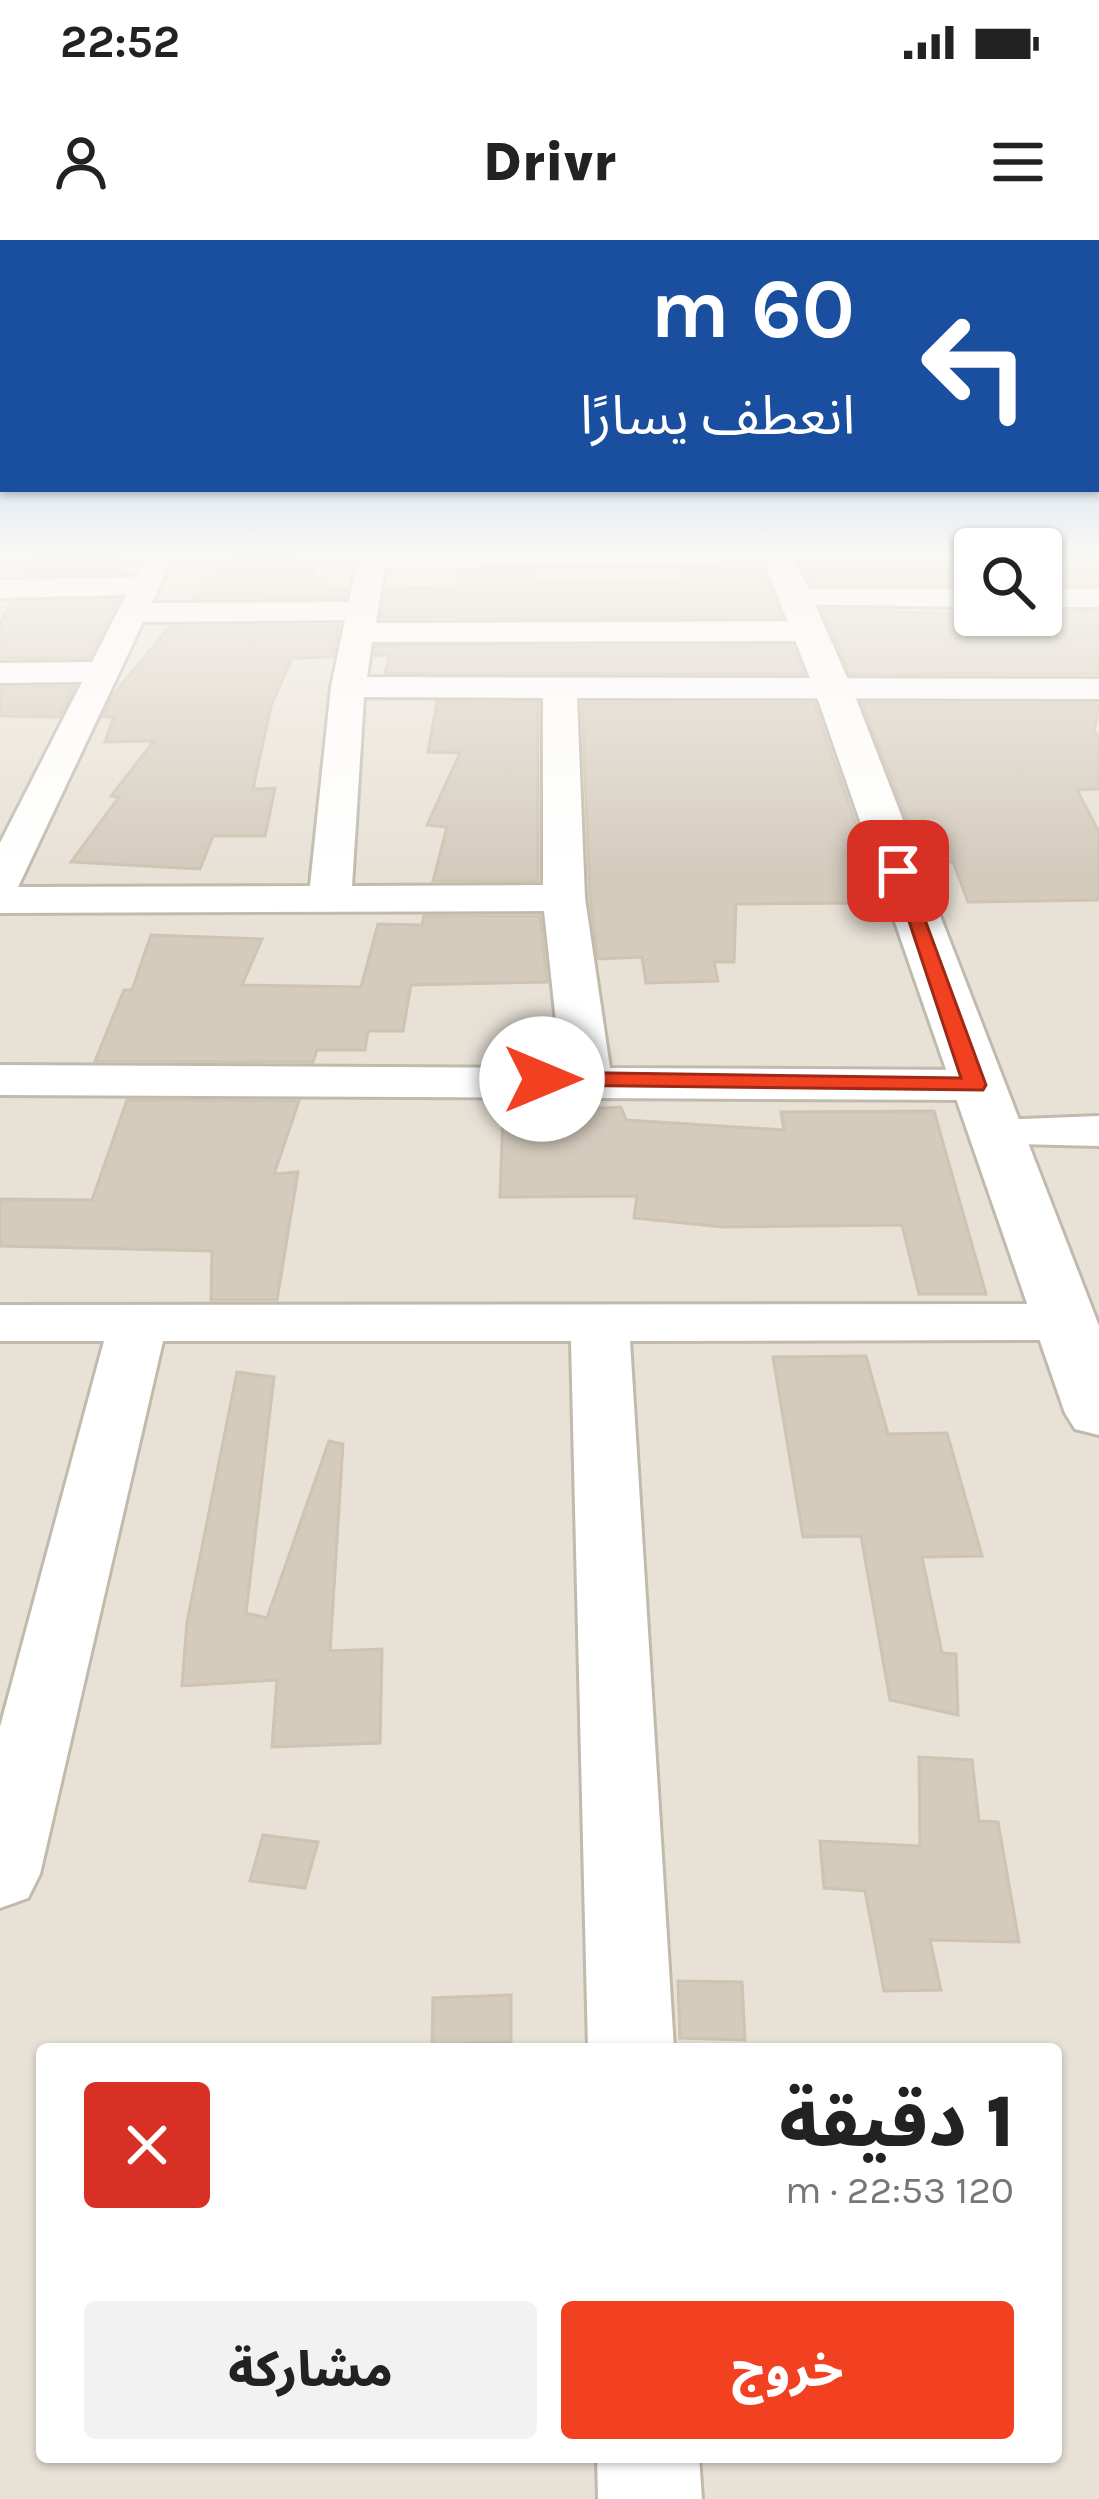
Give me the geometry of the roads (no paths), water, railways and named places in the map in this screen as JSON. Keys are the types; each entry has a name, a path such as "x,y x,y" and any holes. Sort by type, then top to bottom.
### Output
{"street":[{"path":"0,884 112,659"},
{"path":"330,898 353,659"},
{"path":"821,659 975,1085 1096,1394"},
{"path":"0,673 106,672"},
{"path":"348,687 1099,689"},
{"path":"560,688 564,898 587,1078"},
{"path":"0,900 564,898"},
{"path":"0,1080 587,1078 975,1085"},
{"path":"993,1132 1099,1131"},
{"path":"0,1874 138,1322"},
{"path":"0,1323 1066,1322"},
{"path":"600,1324 631,2043"},
{"path":"648,2463 650,2499"}]}
